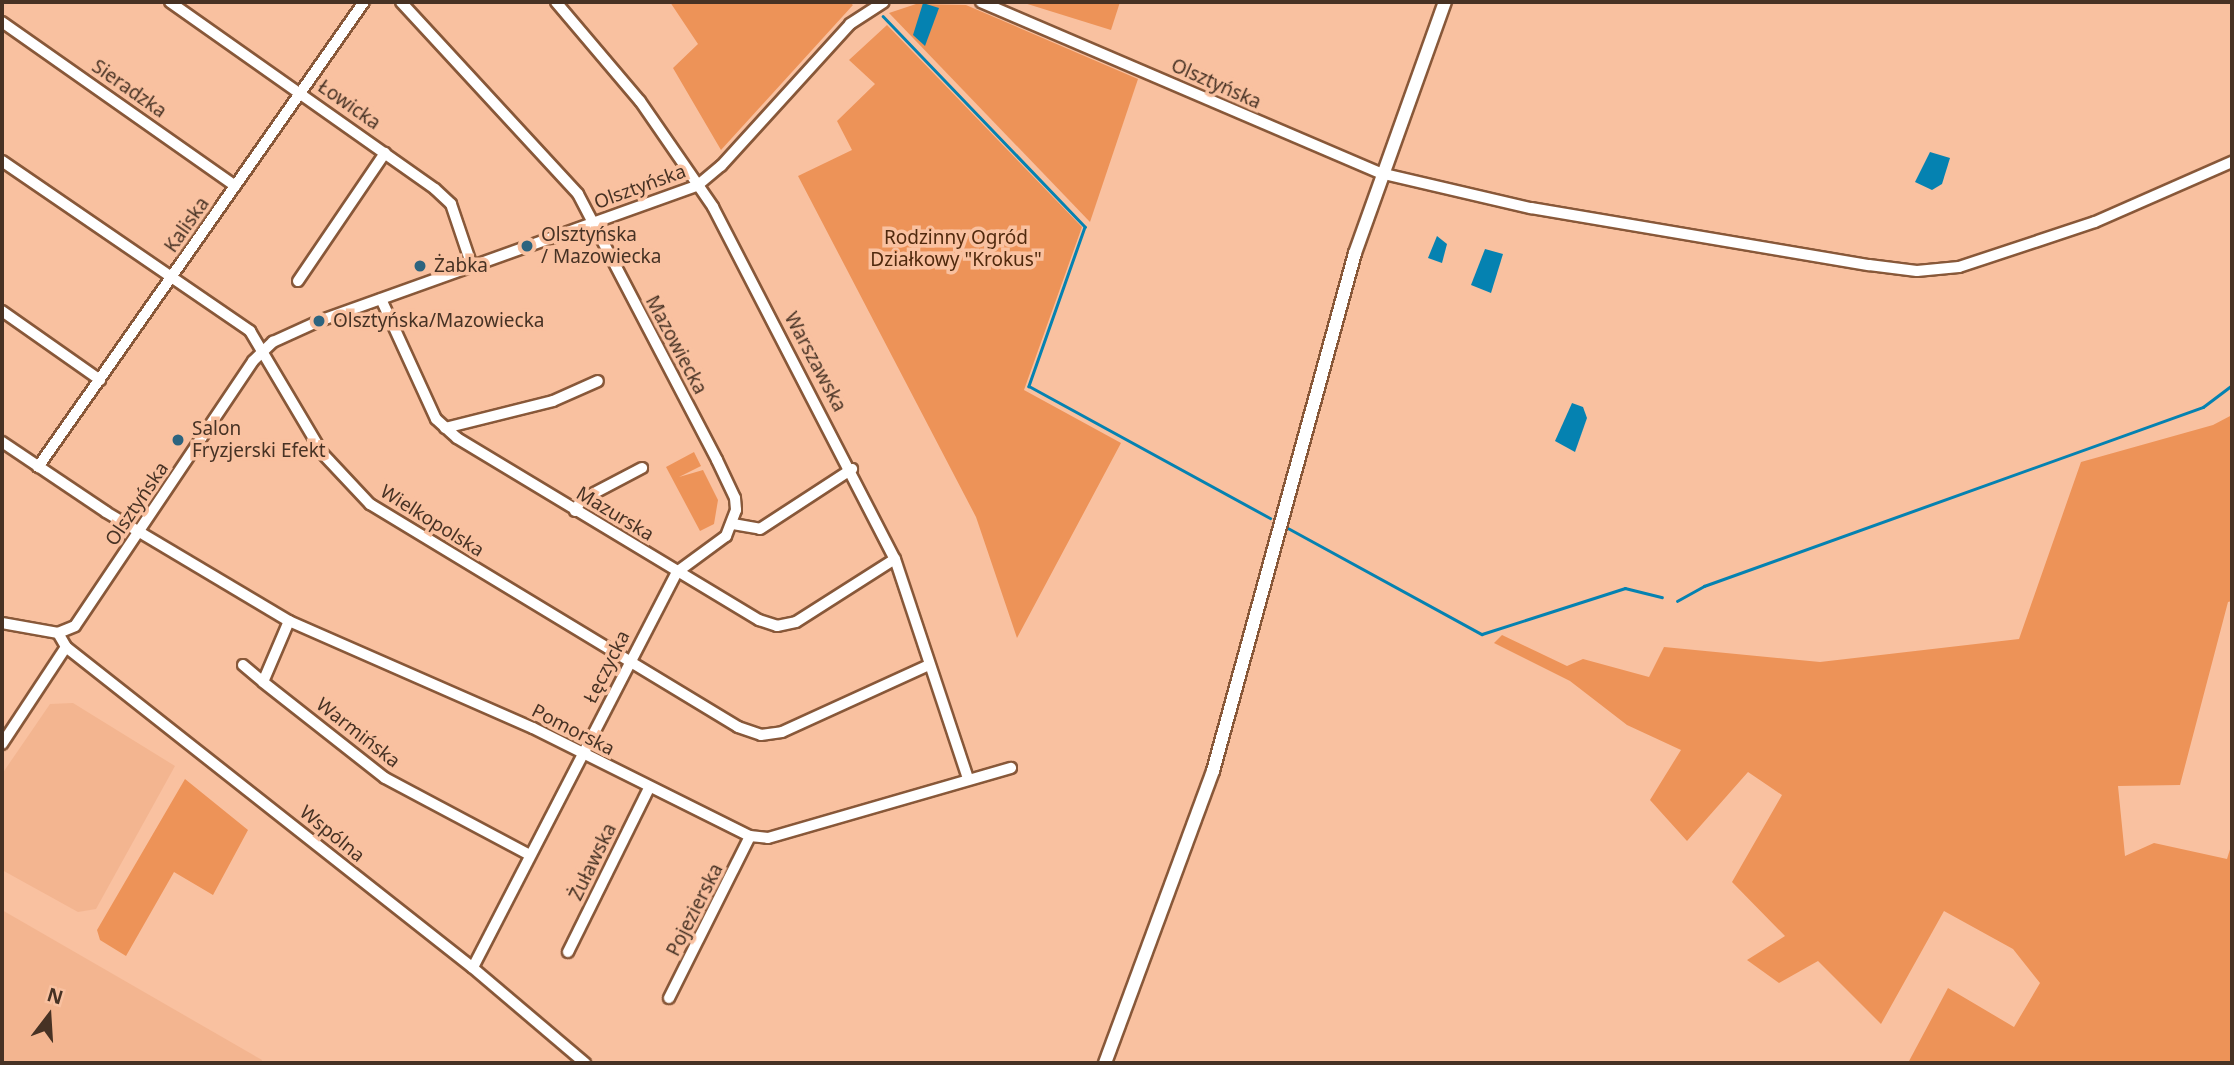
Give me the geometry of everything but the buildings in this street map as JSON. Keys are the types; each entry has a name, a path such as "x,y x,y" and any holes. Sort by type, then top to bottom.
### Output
{"main road":[{"path":"1105,1063 1213,772 1380,173 1445,2"}],"street":[{"name":"Łowicka","path":"170,2 385,153 450,204 472,266"},
{"name":"Kaliska","path":"38,467 364,2"},
{"name":"Mazowiecka","path":"401,2 578,194 735,498 733,524"},
{"name":"Warszawska","path":"556,2 640,101 698,185 852,469 895,559 968,779"},
{"name":"Olsztyńska","path":"58,633 81,619 263,350 288,333 698,185 721,166 850,24 884,2"},
{"name":"Olsztyńska","path":"981,2 1380,173 1439,190 1917,271 1959,267 2095,222 2232,162"},
{"name":"Sieradzka","path":"2,22 235,186"},
{"path":"298,281 385,153"},
{"name":"Wielkopolska","path":"2,161 250,331 323,454 370,505 738,727 761,735 782,733 929,665"},
{"name":"Mazurska","path":"381,299 436,419 445,428 677,572 777,626 796,622 895,559"},
{"path":"2,311 100,380"},
{"path":"445,428 553,401 598,382"},
{"name":"Pomorska","path":"2,442 38,467 289,621 583,754 750,836"},
{"path":"575,511 581,500 642,468"},
{"path":"733,524 760,529 852,469"},
{"name":"Łęczycka","path":"473,968 677,572 726,536 733,524"},
{"path":"263,682 289,621"},
{"path":"2,623 58,633"},
{"name":"Wspólna","path":"58,633 66,647 473,968 585,1063"},
{"path":"2,744 66,647"},
{"name":"Warmińska","path":"243,665 385,778 530,855"},
{"path":"750,836 768,838 1011,768"},
{"name":"Żuławska","path":"568,952 649,788"},
{"name":"Pojezierska","path":"669,998 750,836"}],"shaded area":[{"path":"73,703 175,766 96,909 78,912 2,870 2,774 50,704"},
{"path":"2,910 262,1060 261,1063 2,1063"}],"green space":[{"path":"670,2 849,2 853,5 721,150 673,68 698,44"},
{"path":"1021,2 1120,2 1111,30"},
{"path":"916,4 966,5 1138,79 1090,222 889,13"},
{"name":"Rodzinny Ogród Działkowy \"Krokus\"","path":"887,25 1082,227 1024,390 1121,443 1017,638 976,517 798,176 852,150 837,121 875,84 849,60"},
{"path":"2232,415 2232,601 2228,602 2180,785 2118,786 2125,856 2154,843 2227,859 2232,843 2232,1063 1908,1063 1948,988 2014,1027 2040,983 2013,949 1944,911 1881,1024 1818,961 1779,983 1747,960 1785,936 1732,882 1782,795 1748,772 1687,841 1650,800 1681,750 1627,725 1570,681 1494,643 1502,635 1567,666 1583,659 1649,677 1664,647 1820,662 2019,639 2081,462 2213,425"},
{"path":"694,452 701,466 679,477 703,470 718,500 714,524 700,531 666,467"},
{"path":"185,779 248,830 213,895 174,872 126,956 100,940 97,930"}],"water":[{"path":"923,3 939,8 925,46 913,35"},
{"path":"1930,152 1950,158 1942,184 1932,190 1915,182"},
{"path":"1437,236 1447,244 1442,263 1428,258"},
{"path":"1485,249 1503,254 1491,293 1471,285"},
{"path":"1572,403 1583,407 1587,418 1575,452 1555,441"}],"waterway":[{"path":"883,16 1085,227 1029,386 1270,518"},
{"path":"1677,601 1704,586 2203,407 2232,385"},
{"path":"1288,528 1482,634 1625,588 1662,597"}],"place":[{"name":"Olsztyńska / Mazowiecka","path":"527,246"},
{"name":"Żabka","path":"420,266"},
{"name":"Olsztyńska/Mazowiecka","path":"319,321"},
{"name":"Salon Fryzjerski Efekt","path":"178,440"}]}
